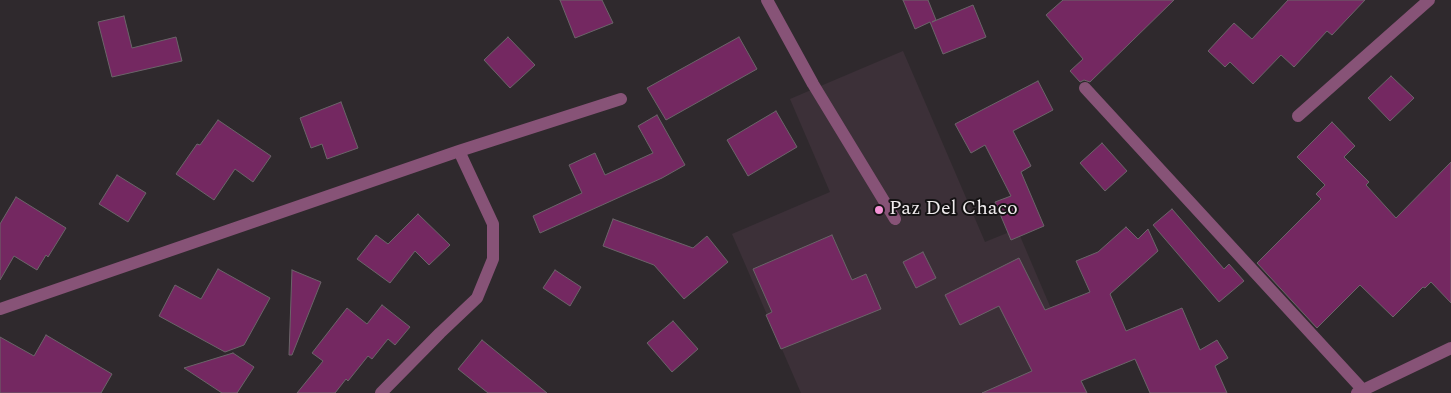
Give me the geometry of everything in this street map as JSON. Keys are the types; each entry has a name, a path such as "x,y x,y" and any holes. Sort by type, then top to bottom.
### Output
{"street":[{"path":"767,0 813,84 895,219"},
{"path":"1298,116 1429,0"},
{"path":"1085,88 1360,392 1451,348"},
{"path":"0,309 459,151 621,99"},
{"path":"381,393 477,298 493,259 493,224 459,151"}],"shaded area":[{"name":"Paz Del Chaco","path":"903,51 985,242 1017,229 1087,393 801,393 732,234 830,192 790,99"}],"building":[{"path":"560,0 602,0 613,23 575,38"},
{"path":"903,0 928,0 936,20 932,22 973,5 986,37 943,54 930,22 915,29"},
{"path":"1063,0 1174,0 1090,82 1084,80 1080,82 1070,71 1083,59 1046,15"},
{"path":"1288,0 1365,0 1332,35 1327,31 1294,67 1281,55 1253,84 1230,62 1225,67 1208,51 1234,23 1252,39"},
{"path":"124,16 132,48 176,37 182,61 112,77 98,22"},
{"path":"508,37 535,65 510,88 484,60"},
{"path":"739,37 757,69 666,120 647,88"},
{"path":"1391,76 1414,98 1390,121 1368,98"},
{"path":"1038,81 1053,110 1013,131 1031,166 1021,172 1044,226 1011,240 995,202 1011,196 985,145 971,153 955,124"},
{"path":"341,102 358,148 327,159 322,144 311,148 300,118"},
{"path":"776,111 797,147 748,176 727,140"},
{"path":"657,115 685,165 662,178 540,233 533,216 582,193 569,165 595,153 605,175 653,153 638,126"},
{"path":"218,120 271,156 253,182 235,169 214,200 176,174 197,144 200,145"},
{"path":"1332,122 1355,146 1344,157 1369,182 1366,185 1396,218 1451,162 1451,303 1431,282 1425,288 1423,287 1393,317 1360,285 1317,328 1257,263 1321,199 1316,194 1325,185 1297,157"},
{"path":"1102,143 1127,171 1105,191 1080,163"},
{"path":"117,175 146,193 128,222 99,204"},
{"path":"16,197 66,228 48,257 46,255 37,270 14,256 0,280 0,224"},
{"path":"1172,209 1224,269 1229,264 1244,281 1219,302 1153,225"},
{"path":"418,214 450,245 429,265 415,251 390,283 357,259 376,235 388,244"},
{"path":"613,219 693,248 707,236 728,262 684,299 654,265 603,246"},
{"path":"1126,227 1138,239 1148,229 1158,251 1110,294 1126,331 1182,308 1200,350 1217,340 1228,358 1215,366 1227,393 1150,393 1135,359 1081,381 1087,393 982,393 1032,371 999,306 960,325 945,295 1019,258 1045,310 1090,292 1076,261 1098,252"},
{"path":"832,235 852,280 866,274 881,309 781,349 766,315 772,312 753,269"},
{"path":"923,252 936,278 916,288 903,262"},
{"path":"218,269 270,298 244,345 225,352 159,316 175,285 201,299"},
{"path":"292,270 321,282 292,355 289,355"},
{"path":"555,270 581,287 570,306 543,288"},
{"path":"382,305 410,327 395,345 388,339 372,359 368,356 348,381 346,379 335,393 297,393 323,361 312,353 347,308 367,324"},
{"path":"673,321 698,349 672,372 647,343"},
{"path":"46,335 112,374 101,393 0,393 0,337 34,356"},
{"path":"482,340 547,393 488,393 458,369"},
{"path":"233,353 254,367 237,393 222,393 184,368"}],"place":[{"name":"Paz Del Chaco","path":"879,210"}]}
